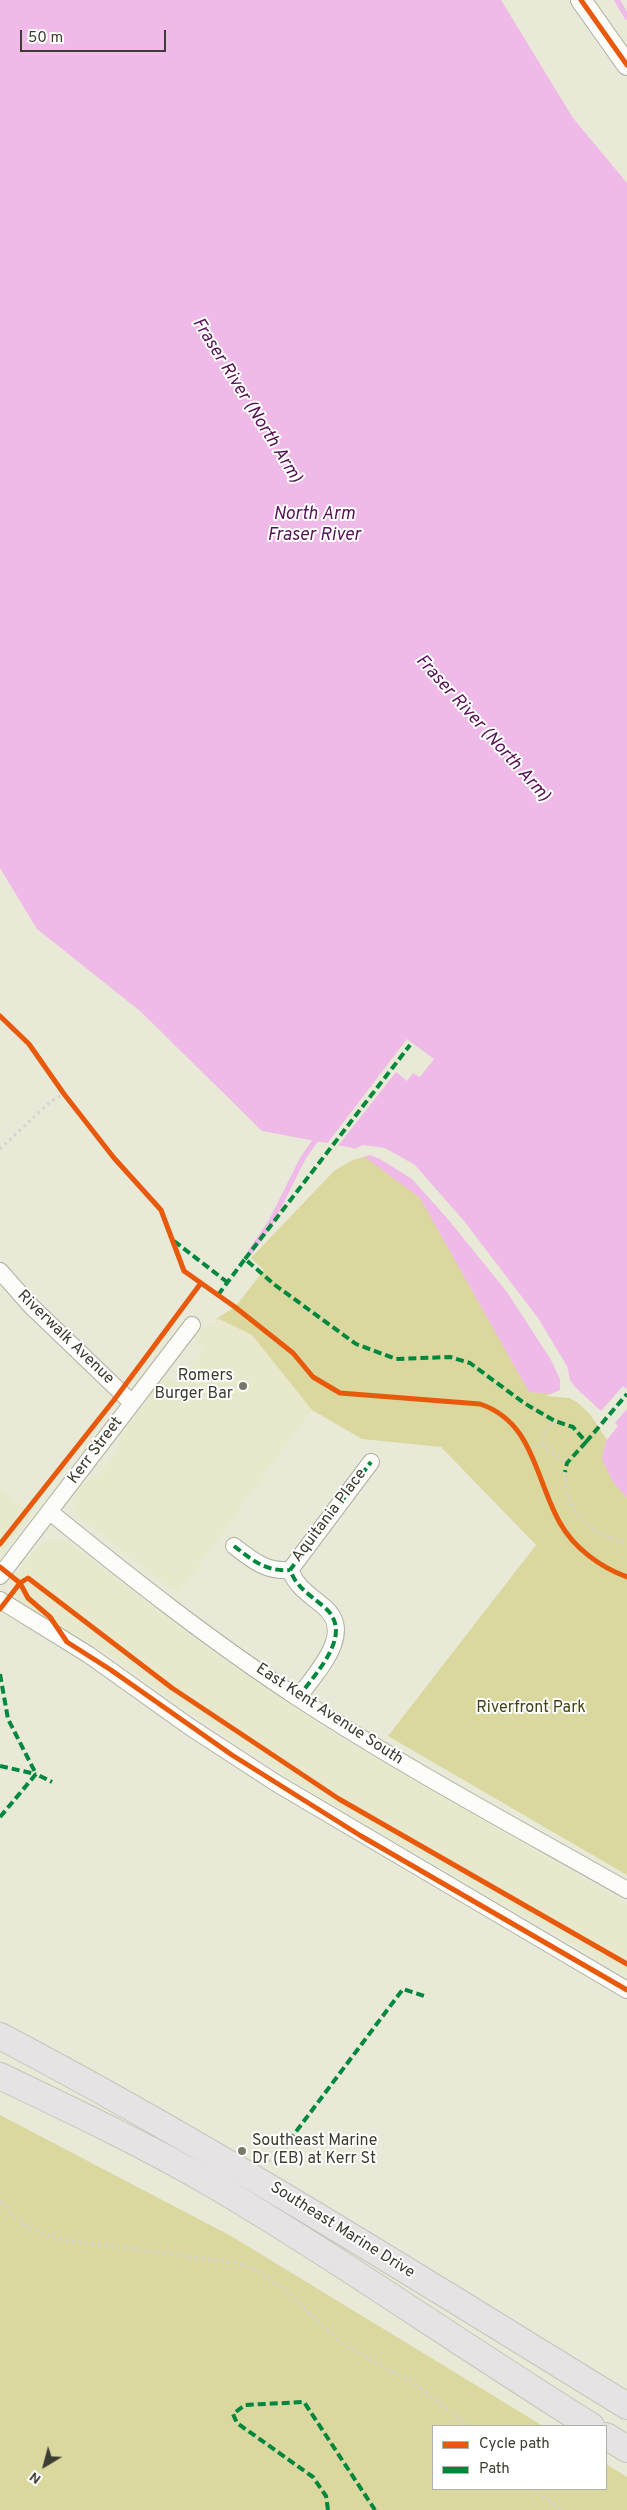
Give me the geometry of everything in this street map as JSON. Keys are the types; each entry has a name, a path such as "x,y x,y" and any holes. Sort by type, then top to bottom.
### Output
{"main road":[{"name":"Southeast Marine Drive","path":"0,2036 78,2077 261,2181 627,2406"},
{"name":"Southeast Marine Drive","path":"0,2076 102,2125 211,2184 318,2250 589,2425"},
{"path":"607,2437 627,2449"}],"street":[{"path":"581,0 627,65"},
{"name":"Riverwalk Avenue","path":"0,1272 30,1305 132,1403"},
{"name":"Kerr Street","path":"0,1576 192,1325"},
{"name":"Aquitania Place","path":"234,1546 259,1565 277,1571 290,1570 371,1462"},
{"name":"East Kent Avenue South","path":"50,1512 206,1634 298,1698 406,1765 627,1890"},
{"name":"Aquitania Place","path":"290,1570 295,1582 308,1596 324,1606 334,1619 336,1633 334,1646 298,1698"},
{"path":"0,1600 89,1655 190,1727 276,1784 627,1990"}],"path":[{"path":"59,1086 69,1101"},
{"path":"0,1149 51,1101 64,1094"},
{"path":"555,1421 546,1430 542,1438 545,1448 567,1463"},
{"path":"525,1442 532,1458"},
{"path":"529,1449 544,1443"},
{"path":"565,1472 564,1485 576,1514 594,1532 627,1543"},
{"path":"272,2158 283,2142"},
{"path":"279,2162 289,2147"},
{"path":"0,2202 28,2228 58,2239 238,2263 260,2272 294,2298 343,2345 411,2381 468,2425"},
{"path":"533,2490 562,2510"}],"shaded area":[{"path":"217,1318 252,1335 312,1410 178,1594 77,1516 73,1503 79,1488 85,1482 98,1475 118,1451 121,1435 147,1401 158,1382 167,1377 176,1384 205,1349 195,1341 194,1336"},
{"path":"0,1487 31,1515 0,1555"},
{"path":"51,1539 68,1542 215,1654 334,1734 627,1904 627,1975 315,1794 180,1705 108,1653 22,1604 13,1592 13,1578 39,1545"}],"green space":[{"name":"Riverfront Park","path":"370,1155 412,1179 570,1396 585,1405 607,1435 613,1482 627,1498 627,1875 388,1736 536,1545 441,1447 362,1439 312,1410 252,1335 217,1318 235,1307 264,1270 251,1258 335,1170 353,1160"},
{"path":"0,2115 231,2236 541,2425 432,2425 432,2490 607,2490 607,2465 627,2477 627,2510 0,2510"}],"water":[{"name":"North Arm Fraser River","path":"0,0 501,0 573,118 627,183 627,1498 613,1482 602,1459 607,1435 582,1404 567,1397 529,1392 420,1198 353,1148 262,1131 140,1011 37,929 0,868"}],"pier":[{"path":"407,1039 434,1059 420,1077 413,1073 407,1081 396,1072 337,1147 326,1145"},
{"path":"363,1145 385,1148 415,1165 464,1221 538,1318 567,1366 570,1380 576,1388 601,1411 623,1386 627,1389 627,1409 615,1423 618,1426 607,1440 589,1413 577,1402 569,1398 546,1396 560,1390 560,1379 551,1360 507,1292 447,1218 412,1179 380,1159 370,1155 362,1157 352,1150"}],"waterway":[{"path":"617,0 627,17"},
{"path":"251,1251 271,1222 303,1158 319,1135"}],"marked path":[{"path":"245,1259 410,1045"},
{"path":"174,1241 227,1282"},
{"path":"218,1295 245,1259 275,1285 356,1344 396,1359 450,1357 470,1363 524,1403 555,1421 573,1427 586,1442 567,1463 565,1472"},
{"path":"586,1442 627,1394"},
{"path":"298,1698 330,1653 335,1640 336,1628 332,1617 323,1606 300,1586 290,1570 371,1462"},
{"path":"234,1546 266,1567 290,1570"},
{"path":"0,1674 8,1719 36,1774"},
{"path":"0,1766 36,1774"},
{"path":"0,1817 36,1774 52,1782"},
{"path":"289,2141 403,1989 424,1996"},
{"path":"328,2510 326,2496 313,2477 237,2423 233,2414 245,2405 304,2402 375,2510"}],"cycle path":[{"path":"581,0 627,65"},
{"path":"0,1016 29,1044 64,1094 114,1158 161,1210 184,1271 235,1307 293,1353 313,1377 340,1393 480,1404 498,1412 512,1424 522,1438 531,1454 560,1523 573,1541 589,1556 607,1568 627,1577"},
{"path":"0,1544 114,1400 201,1283"},
{"path":"0,1567 20,1583 28,1598 50,1617 67,1642 111,1670 232,1755 361,1836 627,1990"},
{"path":"0,1609 20,1583 28,1578 172,1688 339,1799 627,1964"}],"place":[{"name":"Romers Burger Bar","path":"243,1386"},
{"name":"Southeast Marine Dr (EB) at Kerr St","path":"242,2151"}],"water label":[{"name":"Fraser River (North Arm)","path":"246,401"},
{"name":"Fraser River (North Arm)","path":"482,729"}]}
